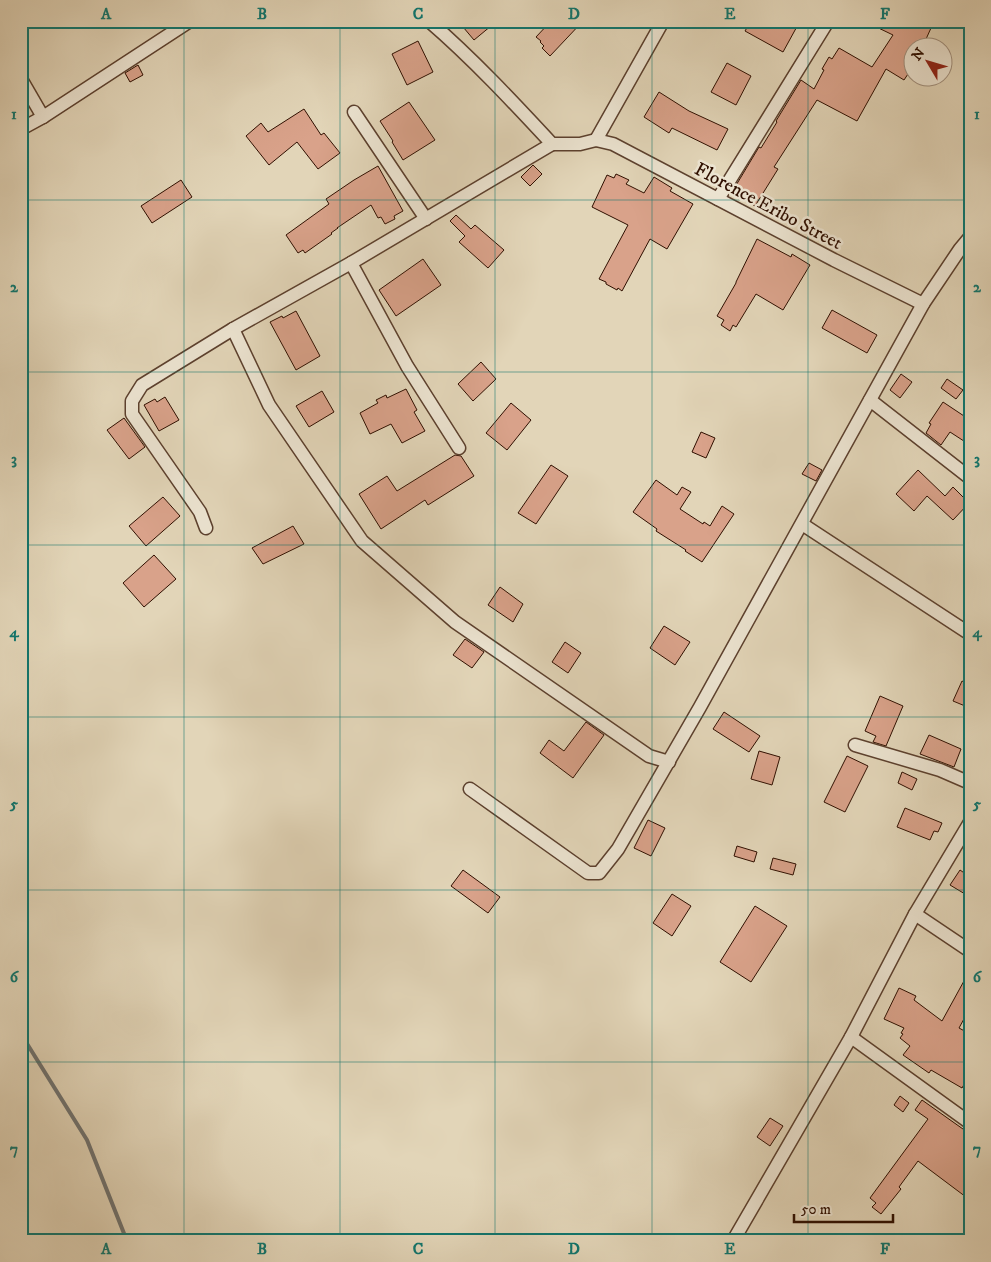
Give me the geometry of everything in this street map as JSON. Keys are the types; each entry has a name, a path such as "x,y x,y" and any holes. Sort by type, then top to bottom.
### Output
{"street":[{"path":"21,129 43,117 190,21"},
{"path":"429,21 509,97 552,144"},
{"path":"206,528 200,512 132,414 132,401 142,385 552,144 580,144 596,140 663,21"},
{"path":"718,199 828,21"},
{"path":"21,79 43,117"},
{"path":"354,112 426,219"},
{"name":"Florence Eribo Street","path":"596,140 613,144 834,260 923,304"},
{"path":"470,789 588,873 599,873 618,849 669,762 923,304 970,237"},
{"path":"351,263 407,366 459,448"},
{"path":"233,330 269,405 362,541 455,622 649,756 669,762"},
{"path":"870,400 970,478"},
{"path":"802,524 970,634"},
{"path":"855,745 940,770 970,783"},
{"path":"733,1241 851,1037 916,914 970,822"},
{"path":"916,914 970,951"},
{"path":"851,1037 970,1124"}],"building":[{"path":"458,21 497,21 474,40"},
{"path":"551,21 583,21 550,56 542,48 544,46 536,37"},
{"path":"751,21 800,21 783,52 745,31"},
{"path":"864,21 930,21 927,26 931,28 926,38 904,38 904,80 886,69 857,121 817,100 774,167 778,169 755,206 732,192 759,147 761,148 801,80 814,89 829,57 832,59 839,48 872,67 893,35"},
{"path":"418,41 433,72 407,85 392,54"},
{"path":"727,63 751,76 736,105 711,92"},
{"path":"138,65 143,75 130,82 125,73"},
{"path":"659,92 689,111 728,129 717,150 672,128 669,133 644,117"},
{"path":"409,102 435,140 403,160 380,121"},
{"path":"304,109 321,135 324,133 340,153 318,169 297,142 269,165 246,136 261,123 268,132"},
{"path":"533,165 542,174 530,186 521,177"},
{"path":"378,166 403,211 394,216 395,219 385,224 381,217 378,218 371,205 305,253 303,250 298,253 286,235 329,204 326,199"},
{"path":"616,174 629,180 626,184 644,193 654,177 672,188 670,191 693,204 667,249 650,239 622,291 599,279 628,225 592,207 607,175 614,178"},
{"path":"181,180 192,197 152,223 141,206"},
{"path":"456,215 471,229 475,225 504,250 488,268 459,242 465,236 450,221"},
{"path":"757,239 791,257 792,254 810,265 783,310 756,294 736,327 733,325 730,331 721,325 724,320 717,316 736,283"},
{"path":"423,259 441,285 396,316 379,290"},
{"path":"832,310 877,335 867,353 822,328"},
{"path":"296,311 320,356 296,370 270,322"},
{"path":"481,362 496,379 473,401 458,384"},
{"path":"901,374 912,382 900,398 890,390"},
{"path":"947,379 963,390 956,399 941,388"},
{"path":"406,389 417,410 414,412 425,431 402,443 391,424 370,434 360,413 378,403 376,400 386,395 387,398"},
{"path":"322,391 334,412 309,427 296,406"},
{"path":"165,397 179,420 159,431 144,405 155,399 157,402"},
{"path":"943,402 970,420 970,445 950,432 941,445 926,433 931,424 929,423"},
{"path":"511,403 531,420 507,450 486,433"},
{"path":"124,418 145,447 129,459 107,430"},
{"path":"701,432 715,438 706,458 692,452"},
{"path":"455,455 461,456 474,476 428,505 425,500 381,529 359,494 387,476 397,491"},
{"path":"809,463 822,470 816,481 802,474"},
{"path":"551,465 568,476 536,524 518,513"},
{"path":"918,470 945,496 953,487 969,503 953,520 927,496 914,511 896,494"},
{"path":"656,480 677,495 682,487 691,492 680,509 703,524 704,522 710,526 722,506 734,514 702,562 656,531 657,529 633,512"},
{"path":"163,497 180,516 146,546 129,526"},
{"path":"293,526 304,544 263,564 252,548"},
{"path":"154,555 176,579 144,607 123,583"},
{"path":"500,587 523,604 513,622 488,605"},
{"path":"664,626 690,642 675,665 650,648"},
{"path":"465,639 484,652 472,668 453,655"},
{"path":"565,642 581,653 568,673 552,662"},
{"path":"962,681 970,685 970,708 953,701"},
{"path":"880,696 903,706 886,746 873,742 876,736 865,731"},
{"path":"724,712 760,736 749,752 713,729"},
{"path":"586,722 604,735 573,778 540,753 549,740 564,751"},
{"path":"929,735 961,749 954,767 920,754"},
{"path":"759,751 780,757 772,785 751,779"},
{"path":"847,756 868,766 845,812 824,802"},
{"path":"902,772 917,779 912,790 898,783"},
{"path":"905,808 942,823 938,832 934,831 930,840 897,827"},
{"path":"648,820 665,828 651,856 634,848"},
{"path":"737,846 757,852 754,862 734,856"},
{"path":"773,858 796,864 793,875 770,869"},
{"path":"463,870 500,897 488,913 451,886"},
{"path":"960,870 970,877 970,897 950,885"},
{"path":"672,894 691,906 672,936 653,923"},
{"path":"755,906 787,926 751,982 720,962"},
{"path":"970,970 970,1008 959,1028 970,1034 970,1074 962,1088 931,1070 929,1073 903,1055 910,1046 900,1038 904,1028 884,1019 899,988 916,996 914,1000 942,1021"},
{"path":"900,1096 909,1103 903,1112 894,1105"},
{"path":"922,1100 970,1134 970,1200 918,1161 899,1187 901,1189 881,1214 872,1207 876,1203 870,1198 928,1119 915,1110"},
{"path":"770,1118 783,1126 770,1146 757,1137"}],"waterway":[{"path":"21,1034 87,1140 127,1241"}]}
